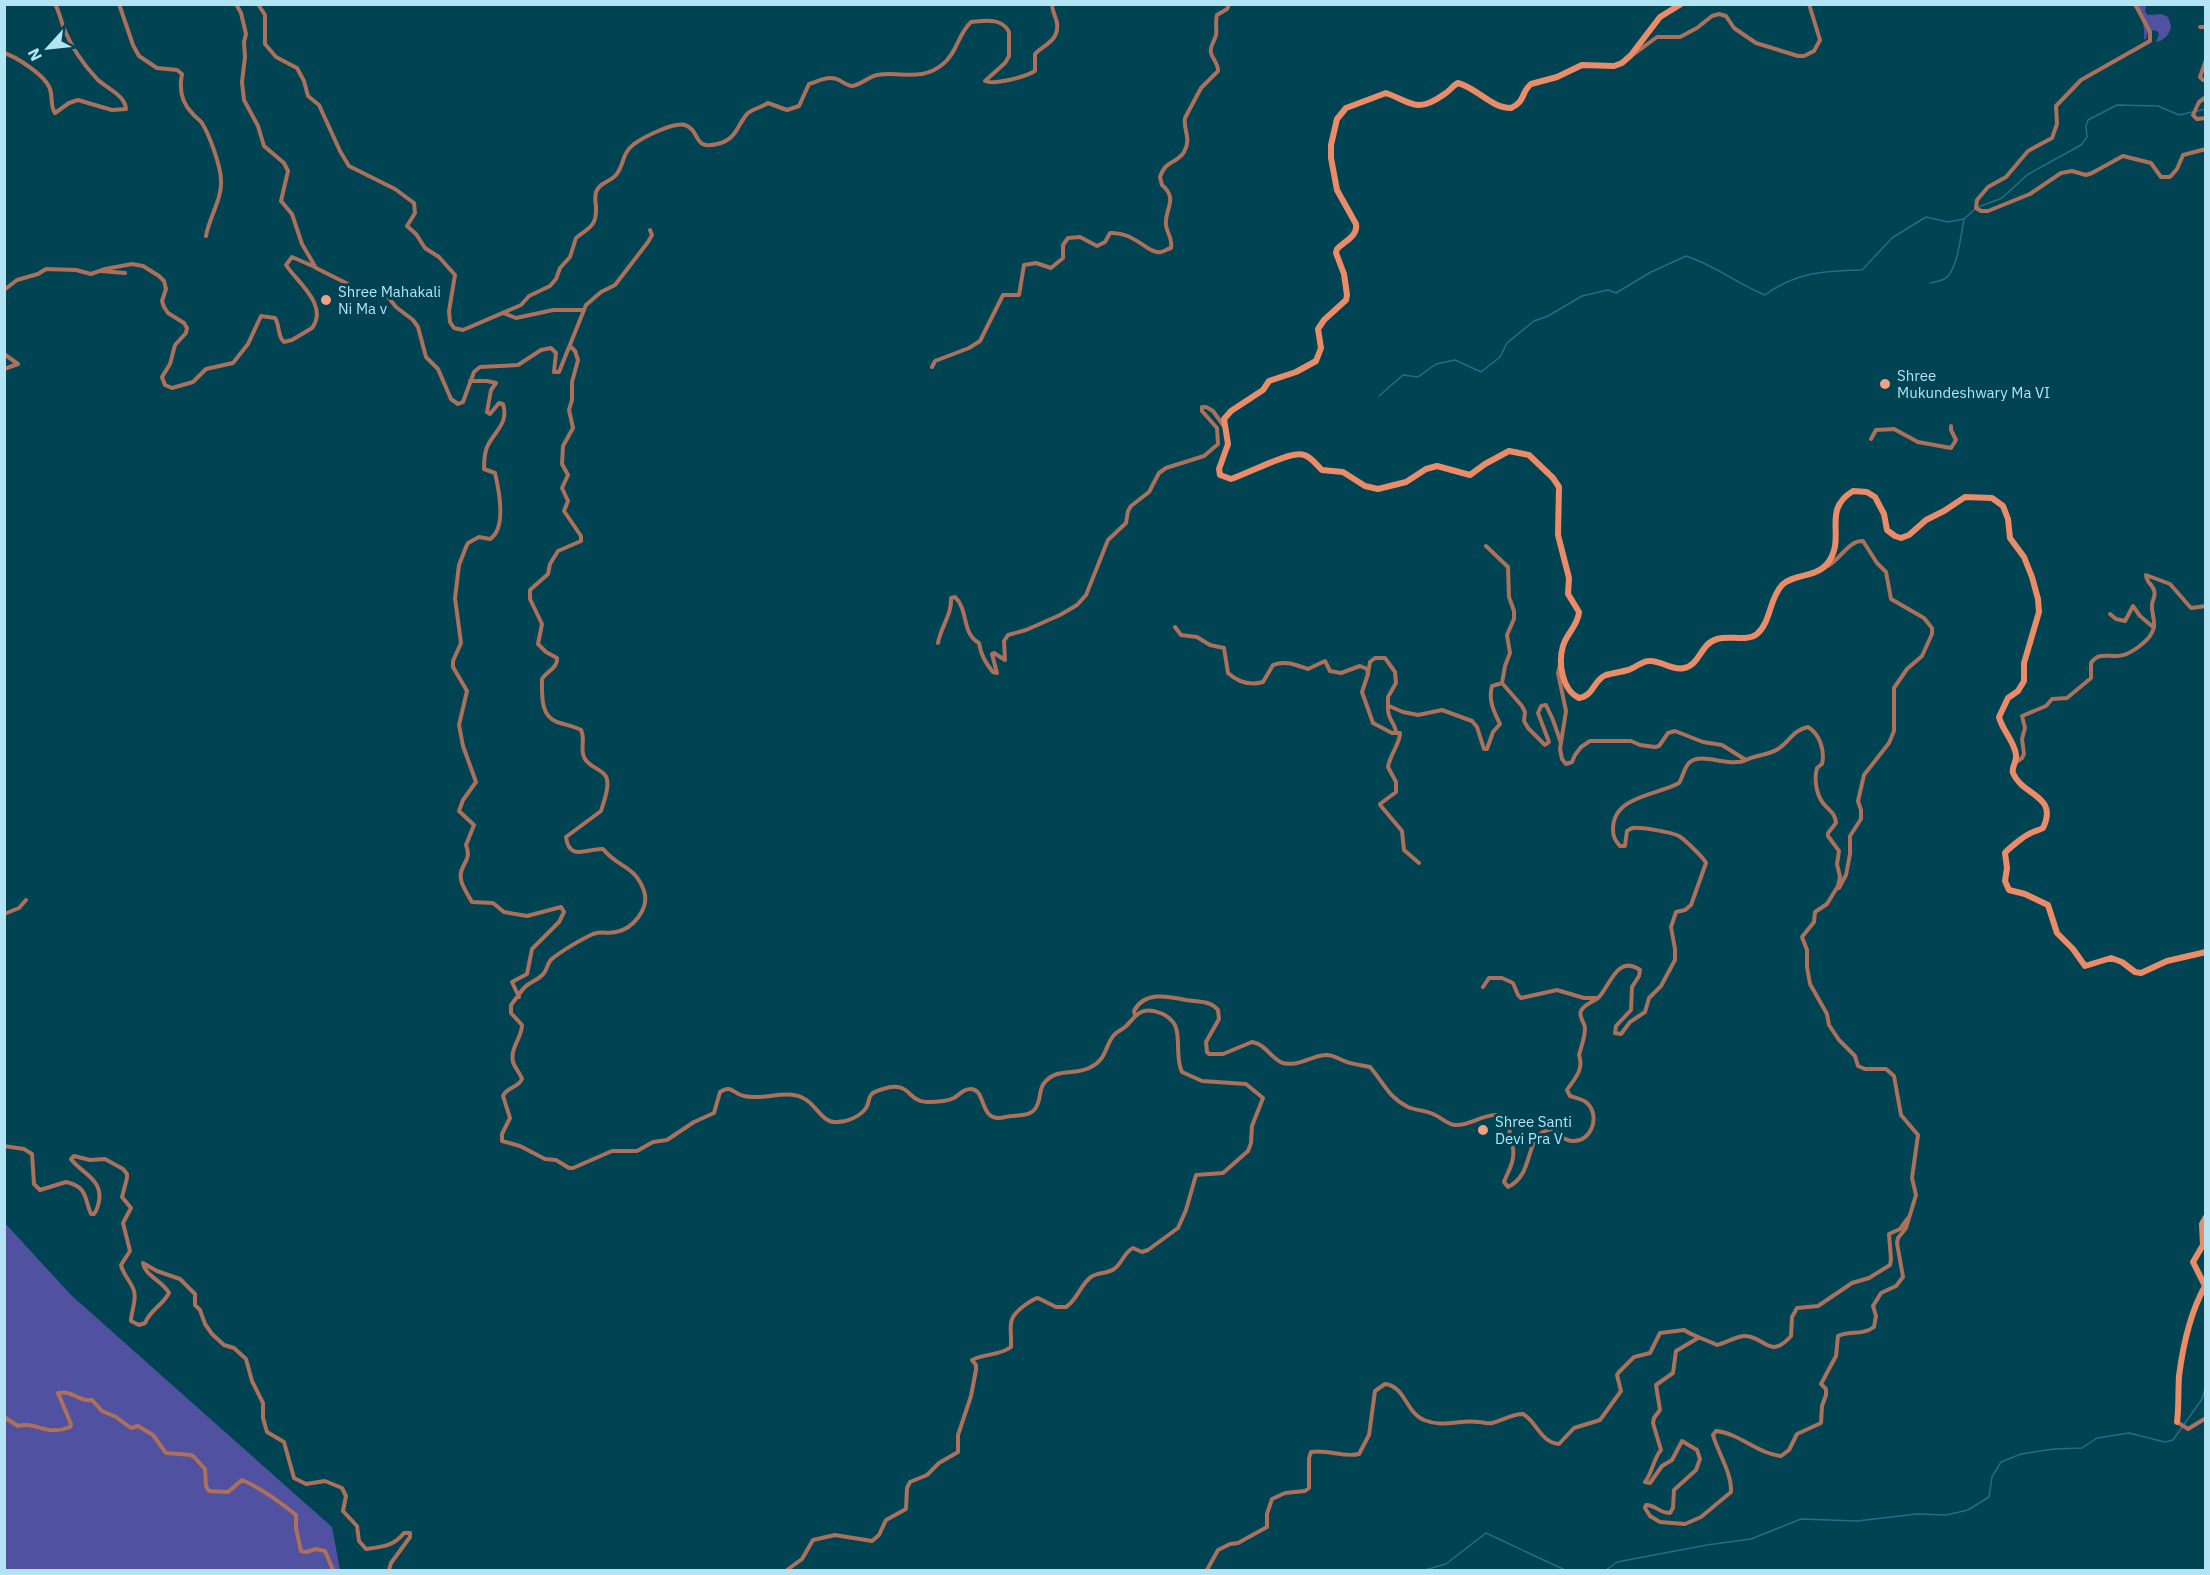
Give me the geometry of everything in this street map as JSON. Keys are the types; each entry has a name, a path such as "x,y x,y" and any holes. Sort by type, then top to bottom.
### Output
{"street":[{"path":"4,53 21,60 47,84 50,89 52,110 55,113 69,103 78,100 112,110 126,109 120,97 98,80 73,46 63,29 55,4"},
{"path":"119,4 139,56 157,68 177,70 182,74 180,92 182,98 191,113 202,123 214,148 221,187 206,236"},
{"path":"236,4 239,7 246,34 242,82 244,100 258,126 264,146 284,163 288,171 281,201 292,214 302,244 315,268"},
{"path":"258,4 265,15 265,44 276,57 297,68 308,96 320,105 327,124 349,166 395,189 414,203 415,213 407,225 417,234 425,248 439,257 455,275 448,311 454,328 463,330 524,303 530,296 554,282 560,268 572,253 576,238 596,219 595,197 598,188 616,176 625,153 644,138 675,126 684,125 690,128 701,144 723,142 738,131 748,114 768,102 787,110 799,106 809,84 827,78 837,79 849,86 854,86 869,77 879,75 919,75 941,66 951,57 962,32 970,22 1002,22 1009,32 1009,56 1005,63 985,81 992,84 1025,76 1035,71 1035,54 1048,45 1054,37 1057,22 1052,4"},
{"path":"932,367 935,361 969,348 980,341 1003,295 1019,295 1024,265 1036,263 1051,268 1056,265 1063,258 1063,245 1068,238 1080,237 1096,246 1105,242 1110,233 1120,233 1132,236 1155,252 1160,253 1171,248 1172,242 1166,226 1171,199 1160,177 1167,164 1184,152 1188,135 1185,118 1201,88 1218,71 1211,51 1216,37 1215,19 1227,9 1229,4"},
{"path":"1631,55 1660,17 1681,4"},
{"path":"1223,425 1227,414 1263,390 1269,381 1316,362 1321,348 1318,329 1324,320 1346,300 1346,285 1336,254 1337,249 1357,230 1337,190 1331,153 1338,119 1346,108 1386,93 1411,105 1428,104 1458,83 1500,107 1511,108 1522,100 1528,86 1532,84 1557,77 1582,66 1614,66 1657,37 1680,37 1697,28 1712,16 1719,14 1726,16 1734,28 1756,43 1804,56 1814,51 1820,40 1809,4"},
{"path":"2135,4 2149,29 2150,41 2076,83 2056,106 2057,124 2052,138 2028,151 2006,177 1988,187 1977,200 1976,208 1988,211 2030,194 2061,173 2072,171 2086,175 2123,156 2151,163 2161,177 2170,177 2177,169 2183,155 2205,149"},
{"path":"2205,60 2200,77 2205,80"},
{"path":"2205,97 2199,102 2193,115 2197,119 2205,118"},
{"path":"4,290 17,280 38,274 46,269 76,270 87,274 138,264 159,276 164,281 166,289 163,304 168,313 184,323 187,328 186,333 175,345 170,364 162,377 165,385 172,388 196,380 206,369 236,361 248,344 256,322 261,316 274,318 284,342 292,340 315,326 314,300 286,265 292,257 348,284 357,295 376,291 384,292 396,307 408,315 418,327 424,352 438,369 451,399 458,404 463,402 474,372 480,367 518,365 546,348 551,348 556,352 554,372 559,372 584,310 590,301 601,292 615,285 652,236 650,230"},
{"path":"100,270 125,273"},
{"path":"502,313 516,318 553,310 584,310"},
{"path":"570,346 575,351 578,360 572,382 572,400 569,410 573,428 563,446 562,464 568,475 562,488 568,501 564,511 581,536 581,541 558,551 550,564 548,574 530,590 530,599 542,624 538,644 557,658 556,664 542,679 541,698 552,720 581,730 584,734 582,751 585,759 605,774 608,781 601,811 566,837 567,846 571,850 585,853 603,849 619,864 635,873 645,898 641,914 632,924 617,932 591,935 552,959 544,973 525,987 511,1005 510,1009 522,1025 522,1032 514,1047 513,1060 522,1079 519,1084 504,1094 510,1118 501,1137 505,1143 520,1146 544,1159 556,1161 569,1168 612,1151 637,1151 653,1142 672,1138 694,1122 714,1113 720,1092 727,1088 732,1088 744,1096 767,1098 795,1095 802,1097 812,1103 828,1121 834,1122 842,1122 860,1114 868,1106 871,1095 898,1086 903,1087 919,1101 927,1102 949,1100 971,1089 979,1094 987,1113 994,1118 1027,1115 1036,1107 1045,1081 1064,1071 1084,1071 1097,1064 1107,1051 1113,1036 1140,1012 1149,1010 1170,1018 1176,1027 1179,1065 1182,1072 1202,1081 1246,1084 1263,1098 1252,1126 1250,1148 1223,1173 1196,1175 1186,1210 1182,1214 1178,1228 1173,1233 1145,1251 1133,1248 1129,1250 1115,1268 1098,1273 1089,1279 1079,1295 1066,1307 1047,1304 1038,1298 1014,1312 1010,1329 1011,1347 996,1355 982,1356 972,1360 976,1365 976,1370 971,1396 958,1435 958,1452 939,1463 927,1475 910,1482 907,1488 906,1509 886,1520 875,1539 869,1542 835,1535 816,1539 811,1542 802,1559 787,1570"},
{"path":"4,354 18,364 4,369"},
{"path":"2205,360 2205,365"},
{"path":"470,381 496,383 491,390 487,412 490,414 499,403 504,409 499,431 488,445 484,460 484,469 495,473 498,487 500,512 498,530 496,535 490,538 479,537 468,543 456,579 455,598 461,643 453,661 453,667 467,691 459,725 463,746 476,782 463,800 459,811 474,825 466,845 469,854 460,878 472,902 493,903 504,912 527,916 555,907 561,907 564,912 559,922 532,949 527,974 512,982 519,997"},
{"path":"938,643 941,628 949,612 951,598 955,597 966,618 966,630 971,638 979,643 980,654 993,672 997,673 992,654 1005,660 1004,641 1008,635 1069,612 1082,600 1092,582 1108,540 1126,523 1131,506 1149,492 1159,473 1166,468 1204,456 1218,444 1217,428 1202,411 1202,408 1206,407 1213,411 1223,425 1228,444 1218,469 1220,475 1231,479 1282,458 1300,454 1310,458 1322,470 1343,472 1365,486 1383,489 1406,482 1431,467 1443,467 1470,476 1485,464 1509,451 1529,455 1559,487 1558,535 1569,578 1568,594 1579,612 1575,625 1563,645 1558,673 1566,717 1561,743 1562,759 1569,764 1581,747 1590,741 1631,741 1655,747 1659,746 1668,733 1675,731 1703,742 1722,745 1746,760"},
{"path":"1871,439 1876,430 1890,429 1918,442 1951,448 1956,440 1951,426"},
{"path":"1823,567 1836,546 1834,522 1837,506 1853,491 1866,492 1875,497 1884,514 1884,525 1887,530 1895,537 1901,538 1965,497 1987,497 2000,501 2008,519 2010,538 2024,557 2039,604 2038,619 2024,663 2024,681 2018,691 2008,698 2000,713 2000,721 2016,754 2013,772 2019,781 2045,803 2047,820 2040,831 2027,834 2005,853 2007,868 2005,884 2009,890 2025,894 2048,905 2057,933 2073,949 2082,964 2089,966 2111,958 2141,973 2167,961 2205,952"},
{"path":"1561,661 1567,687 1579,698 1588,695 1603,676 1630,669 1645,661 1651,660 1678,669 1688,667 1711,641 1727,636 1746,638 1755,636 1763,626 1773,599 1784,584 1812,574 1835,562 1852,544 1859,540 1863,542 1886,572 1889,597 1897,604 1924,618 1932,628 1932,634 1922,656 1907,669 1894,688 1893,731 1889,743 1864,775 1858,801 1862,814 1860,823 1850,836 1850,854 1846,875 1836,890"},
{"path":"1486,546 1508,567 1509,597 1514,611 1513,623 1507,636 1510,653 1502,683"},
{"path":"2015,762 2024,754 2022,740 2025,728 2022,716 2046,706 2052,699 2067,698 2091,678 2091,663 2095,657 2127,654 2148,638 2154,627 2152,601 2155,594 2146,579 2148,574 2170,584 2191,608 2205,606"},
{"path":"2110,614 2116,619 2125,621 2133,606 2140,616 2154,627"},
{"path":"1175,627 1182,635 1224,648 1228,673 1239,681 1251,685 1263,682 1273,665 1281,663 1308,669 1325,662 1333,672 1348,672 1360,666 1367,669 1368,674"},
{"path":"1396,733 1389,718 1388,707 1388,697 1396,683 1392,666 1385,658 1375,658 1370,662 1362,692 1372,723 1392,733 1400,734 1401,738 1392,750 1388,767 1396,782 1396,792 1380,804 1402,831 1404,850 1419,863"},
{"path":"1502,683 1522,706 1525,712 1524,721 1528,728 1545,744 1549,742 1538,713 1541,706 1546,705 1561,743"},
{"path":"1388,707 1390,705 1402,712 1418,716 1442,710 1472,722 1477,727 1484,749 1487,749 1492,732 1500,724 1492,708 1490,690 1492,686 1502,683"},
{"path":"1135,1017 1134,1011 1139,1003 1161,995 1210,1003 1218,1010 1219,1019 1206,1042 1209,1054 1223,1054 1252,1042 1264,1047 1285,1063 1332,1055 1347,1062 1370,1067 1383,1088 1402,1103 1434,1114 1449,1123 1458,1125 1488,1115 1501,1116 1511,1124 1508,1133 1513,1149 1512,1167 1504,1179 1508,1187 1515,1183 1523,1172 1535,1138 1542,1132 1552,1129 1563,1138 1573,1141 1585,1137 1593,1126 1595,1116 1592,1109 1587,1103 1570,1096 1567,1089 1581,1068 1579,1055 1585,1029 1580,1014 1581,1010 1599,998 1616,971 1624,967 1640,970 1632,987 1631,1010 1616,1026 1615,1033 1621,1034 1630,1022 1645,1012 1649,998 1661,986 1675,960 1672,919 1676,912 1685,910 1691,905 1706,863 1701,855 1682,838 1671,834 1632,828 1627,831 1625,846 1620,846 1613,836 1615,816 1641,797 1679,783 1687,764 1693,760 1720,760 1736,764 1775,750 1798,730 1808,727 1817,735 1823,755 1822,764 1817,768 1816,781 1820,799 1834,813 1836,822 1828,833 1828,837 1839,851 1836,864 1840,881 1827,904 1815,912 1812,926 1802,937 1807,950 1809,980 1827,1014 1829,1025 1839,1040 1855,1056 1858,1066 1865,1070 1886,1069 1894,1076 1903,1121 1915,1129 1918,1135 1912,1178 1916,1195 1906,1228 1898,1238 1903,1277 1896,1286 1881,1293 1873,1306 1876,1316 1874,1328 1866,1332 1845,1333 1838,1336 1836,1356 1821,1384 1826,1389 1821,1423 1797,1434 1789,1450 1781,1456 1770,1454 1747,1442 1716,1431 1713,1435 1715,1444 1724,1461 1732,1485 1731,1492 1689,1523 1660,1522 1648,1514 1646,1505 1670,1513 1673,1508 1674,1490 1696,1470 1700,1458 1697,1450 1682,1442 1672,1461 1662,1466 1650,1483 1645,1482 1651,1473 1655,1457 1661,1450 1653,1423 1660,1408 1656,1385 1673,1373 1676,1351 1698,1338"},
{"path":"4,914 19,908 26,900"},
{"path":"1483,987 1489,978 1500,977 1512,983 1521,998 1557,990 1564,994 1584,998 1599,998"},
{"path":"4,1146 24,1149 32,1154 34,1184 40,1190 66,1182 80,1188 84,1192 91,1214 97,1210 100,1194 98,1187 94,1180 70,1159 74,1156 90,1160 105,1159 123,1169 127,1178 122,1197 131,1208 123,1223 130,1251 121,1265 135,1297 131,1321 139,1325 145,1323 150,1312 169,1293 160,1281 146,1271 143,1263 180,1279 195,1294 195,1305 212,1334 246,1359 252,1381 263,1403 263,1418 267,1432 284,1442 294,1478 306,1484 326,1481 342,1488 346,1496 343,1511 357,1526 359,1541 366,1549 386,1546 397,1541 404,1533 410,1533 410,1537 391,1563 389,1570"},
{"path":"2205,1217 2202,1224 2203,1245 2193,1262 2205,1286 2197,1300 2184,1341 2180,1364 2177,1422 2184,1429 2190,1428 2205,1418"},
{"path":"1207,1570 1218,1550 1238,1543 1267,1527 1267,1514 1272,1499 1285,1493 1305,1491 1309,1488 1311,1452 1359,1454 1369,1435 1375,1391 1385,1384 1393,1386 1403,1396 1411,1411 1425,1421 1447,1425 1478,1421 1486,1424 1523,1414 1532,1420 1545,1439 1559,1444 1574,1428 1596,1422 1602,1417 1621,1391 1618,1372 1634,1356 1650,1353 1660,1333 1679,1330 1717,1345 1740,1337 1752,1336 1770,1347 1785,1342 1791,1336 1795,1310 1818,1306 1852,1283 1869,1278 1890,1265 1892,1259 1889,1234 1900,1228 1908,1218"},
{"path":"4,1417 18,1426 24,1424 46,1431 63,1430 71,1424 58,1394 70,1392 86,1401 92,1400 102,1411 116,1417 131,1428 138,1426 148,1431 166,1453 194,1457 205,1469 206,1486 209,1491 228,1492 242,1480 263,1490 296,1515 298,1543 301,1551 318,1549 325,1551 333,1570"}],"shaded area":[{"path":"2132,5 2146,5 2145,12 2148,15 2162,14 2168,17 2171,26 2166,37 2156,42 2159,34 2157,31 2150,30 2144,39 2142,20"},
{"path":"4,1222 71,1295 332,1527 340,1570 5,1570"}],"waterway":[{"path":"1379,396 1403,375 1418,377 1436,364 1455,360 1481,372 1500,357 1507,343 1534,321 1548,316 1582,296 1608,290 1616,293 1651,272 1686,256 1765,295 1799,277 1835,271 1862,270 1892,238 1926,217 1948,222 1964,219 1976,208 2002,198 2027,175 2081,145 2087,137 2088,120 2117,105 2158,106 2179,115 2206,109"},
{"path":"1930,283 1944,279 1951,271 1959,249 1964,219"},
{"path":"1606,1570 1617,1562 1751,1539 1801,1519 1857,1521 1917,1514 1946,1515 1968,1510 1989,1497 1992,1477 2001,1462 2021,1454 2082,1448 2097,1438 2129,1433 2165,1442 2173,1440 2202,1399 2206,1385"},
{"path":"1425,1570 1446,1564 1486,1533 1565,1570"}],"place":[{"name":"Shree Mahakali Ni Ma v","path":"326,300"},
{"name":"Shree Mukundeshwary Ma VI","path":"1885,384"},
{"name":"Shree Santi Devi Pra V","path":"1483,1130"}]}
